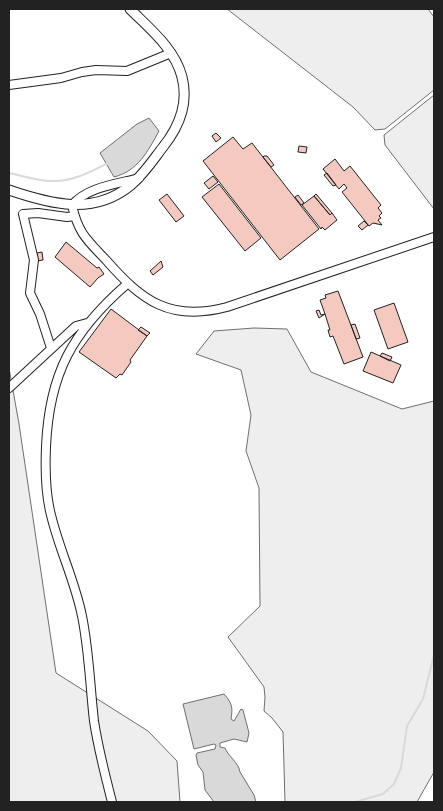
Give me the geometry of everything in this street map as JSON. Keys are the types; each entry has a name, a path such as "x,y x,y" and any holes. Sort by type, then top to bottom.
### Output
{"main road":[{"path":"9,190 43,202 72,205 112,197 139,178 172,136 182,116 185,91 182,77 171,53 130,9"}],"street":[{"path":"9,85 61,78 75,73 96,70 127,71 171,53"},
{"path":"72,205 79,229 127,284 140,294 166,307 187,311 215,310 434,237"},
{"path":"51,348 40,314 30,293 34,260 23,214 38,213 74,216"},
{"path":"112,802 98,744 80,604 51,516 46,484 47,430 55,384 63,364 87,323 105,303 127,284"},
{"path":"9,388 76,326 87,323"}],"shaded area":[{"path":"227,9 428,9 434,17 434,90 385,129 375,130 353,107"},
{"path":"434,95 434,209 385,145 384,135"},
{"path":"149,118 159,131 151,146 136,165 130,170 114,177 100,153 137,124"},
{"path":"254,328 287,329 311,372 402,409 434,401 434,772 417,802 285,802 283,732 264,711 264,687 228,637 260,606 259,488 246,451 251,415 241,370 196,354 214,331"},
{"path":"9,368 56,673 148,731 177,761 180,802 9,802"},
{"path":"224,694 231,705 231,719 234,721 241,709 243,710 249,733 247,742 234,739 220,743 220,747 225,748 238,766 256,802 214,802 205,790 203,772 198,765 196,755 197,753 215,749 216,745 194,749 183,704"}],"building":[{"path":"216,133 221,138 216,142 212,136"},
{"path":"233,137 243,149 252,143 319,229 280,260 203,161"},
{"path":"299,146 307,147 306,153 298,152"},
{"path":"264,156 267,156 274,165 271,167"},
{"path":"335,159 344,171 350,166 381,205 378,208 382,213 379,216 381,218 378,220 382,225 373,223 369,226 342,192 347,188 344,184 339,189 323,169"},
{"path":"327,173 336,185 333,186 324,175"},
{"path":"213,176 218,182 209,189 204,183"},
{"path":"219,184 261,238 245,251 202,197"},
{"path":"167,194 184,216 176,222 159,200"},
{"path":"316,194 332,213 330,215 314,196"},
{"path":"298,195 304,203 301,205 295,197"},
{"path":"314,196 330,215 332,213 337,220 325,230 322,227 321,229 302,205"},
{"path":"364,221 368,225 362,230 358,226"},
{"path":"66,242 97,268 99,267 104,274 90,287 55,257"},
{"path":"42,252 43,260 37,261 37,253"},
{"path":"161,261 163,267 153,275 150,271"},
{"path":"338,291 363,357 344,364 333,336 330,337 328,330 330,330 320,300 326,298 325,295"},
{"path":"394,303 408,342 388,349 374,310"},
{"path":"111,309 147,336 122,375 120,374 116,378 79,352"},
{"path":"319,310 321,315 325,314 319,318 316,311"},
{"path":"355,324 360,338 356,339 351,325"},
{"path":"141,327 150,333 147,336 138,330"},
{"path":"371,352 401,365 393,383 363,371"},
{"path":"382,353 392,357 390,361 380,356"}],"waterway":[{"path":"9,173 41,180 59,181 81,176 108,163"},
{"path":"355,802 383,794 394,784 401,768 407,726 423,699 434,655"}]}
